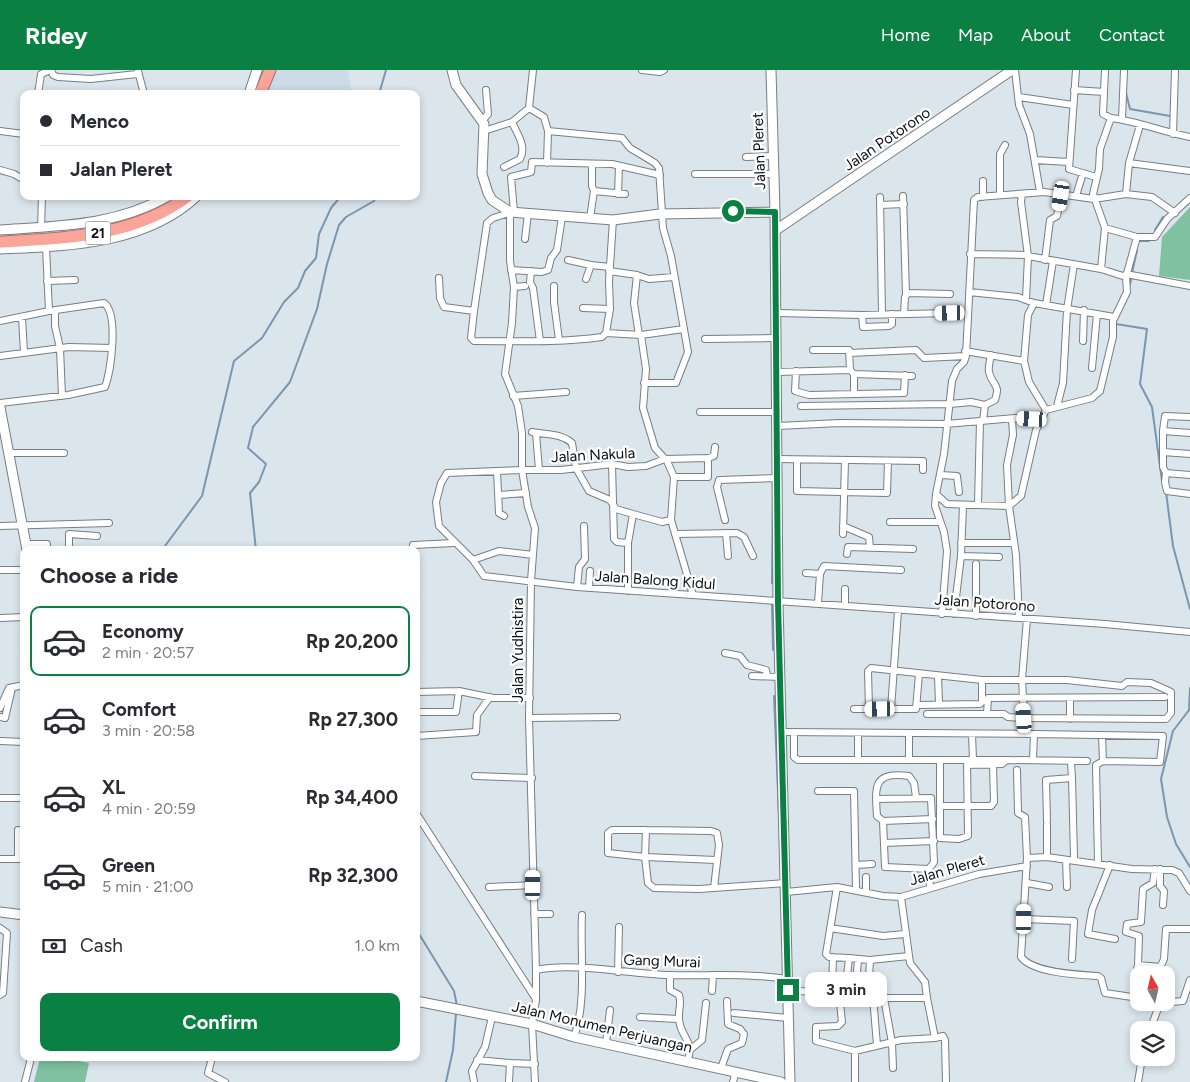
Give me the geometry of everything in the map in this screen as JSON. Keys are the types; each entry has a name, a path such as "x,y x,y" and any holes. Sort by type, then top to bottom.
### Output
{"highway":[{"path":"256,90 263,70"},
{"path":"262,90 270,70"},
{"name":"21","path":"10,241 116,223 153,211 171,200"},
{"name":"21","path":"0,236 10,241 76,237 121,228 159,215 182,200"}],"street":[{"path":"39,90 41,74 51,70 53,75 66,78 91,79 138,72 143,90"},
{"path":"250,90 257,70"},
{"path":"267,90 274,70"},
{"path":"452,70 456,85 483,120 482,174 492,200 509,211 614,220 660,214 775,212"},
{"path":"484,131 512,122 530,108 533,70"},
{"path":"642,70 660,72 664,70"},
{"name":"Jalan Pleret","path":"771,70 776,230 778,602 790,1082"},
{"path":"1014,70 1035,160 1040,192"},
{"name":"Jalan Potorono","path":"776,230 1014,70"},
{"path":"1076,70 1069,169 1096,177"},
{"path":"1105,70 1103,114 1111,118 1131,120 1140,126 1190,137"},
{"path":"1122,119 1124,70"},
{"path":"1173,134 1175,70"},
{"path":"483,120 488,114 486,90"},
{"path":"1074,90 1104,92"},
{"path":"1019,96 1073,105"},
{"path":"530,108 544,117 548,131 547,163 619,166 660,175"},
{"path":"1101,269 1105,228 1094,199 1100,149 1111,118"},
{"path":"504,167 520,159 523,155 522,141 512,122"},
{"path":"1126,194 1129,164 1140,126"},
{"path":"0,131 20,134"},
{"path":"548,131 622,138 630,148 655,163 660,175 660,214 688,352 676,383 644,383"},
{"path":"1000,195 1000,154 1005,145"},
{"path":"746,157 773,156"},
{"path":"1035,160 1069,162"},
{"name":"Jalan Yudhistira","path":"536,1082 532,1024 537,1003 529,718 531,581 535,528 528,507 522,470 522,433 518,406 505,374 510,343 514,287 511,270 509,211 511,177 530,173 532,162 547,163"},
{"path":"590,218 594,191 592,186 592,164"},
{"path":"1129,164 1190,171"},
{"path":"594,191 622,194 619,166"},
{"path":"0,170 20,178"},
{"path":"695,174 773,174"},
{"path":"1076,196 1083,174"},
{"path":"983,181 983,197"},
{"path":"942,614 947,551 935,506 941,475 952,381 957,369 964,362 966,353 973,202 975,198 1040,192 1094,199 1126,194 1152,197 1175,213"},
{"path":"1022,194 1021,202 1027,256 1026,300"},
{"path":"1046,260 1050,220 1056,216 1061,194"},
{"path":"903,196 906,294 904,314"},
{"path":"1105,228 1137,237 1155,237 1190,198"},
{"path":"41,228 42,200"},
{"path":"10,241 41,228 73,226 119,218 161,200"},
{"path":"0,230 10,241 46,247 76,245 129,234 162,221 191,200"},
{"path":"882,314 880,201 904,204"},
{"path":"509,211 506,214 488,220 487,223 474,310 473,341 510,343 602,337 606,333 610,309 610,269 614,220"},
{"path":"525,239 528,213"},
{"path":"511,270 542,272 549,269 550,258 556,250 562,216"},
{"path":"936,494 943,502 963,506 978,504 1009,506 1021,496 1040,420 1046,410 1092,398 1100,391 1113,338 1114,317 1126,292 1137,237"},
{"path":"46,247 47,280 60,348 62,396"},
{"path":"970,254 1027,256 1190,286"},
{"path":"568,260 649,279 674,277"},
{"path":"1046,305 1053,261"},
{"path":"1057,406 1062,383 1074,264"},
{"path":"586,279 591,265"},
{"path":"531,270 530,282 533,288 540,341"},
{"path":"637,275 634,303 646,369 643,408 654,448 665,459 674,477 671,520 693,595"},
{"path":"439,278 440,298 444,307 474,310"},
{"path":"47,280 75,280"},
{"path":"514,287 525,286"},
{"path":"554,286 559,340"},
{"path":"969,292 1018,297 1034,303 1068,310 1084,310 1114,317"},
{"path":"906,294 950,294"},
{"path":"0,322 52,310 104,303 107,305 112,325 112,348 106,386 62,396 0,403"},
{"path":"1034,303 1028,315 1024,361 1029,382 1046,410"},
{"path":"583,308 610,309"},
{"path":"1083,341 1084,310"},
{"path":"777,313 862,315 950,313"},
{"path":"862,315 864,327 889,326 892,324 892,314"},
{"path":"1092,368 1097,314"},
{"path":"22,318 24,352"},
{"path":"606,333 640,335 684,329"},
{"path":"705,339 776,338"},
{"path":"0,356 88,346 112,348"},
{"path":"813,350 848,350 849,353 916,350 924,358 966,353 1024,361"},
{"path":"849,353 854,394"},
{"path":"801,406 950,404 967,402 985,406 995,400 998,391 997,385 988,372 991,355"},
{"path":"776,372 796,371 852,372 908,375 904,394 797,393 795,392 796,371"},
{"path":"513,396 566,392"},
{"path":"978,504 982,421 985,406"},
{"path":"0,407 27,546"},
{"path":"700,412 777,412"},
{"path":"1190,416 1165,416 1163,431 1163,467 1166,473 1167,491 1190,494"},
{"path":"777,426 840,423 946,424 1012,419 1040,420"},
{"path":"1012,419 1012,435 1007,465 1019,618"},
{"path":"1163,431 1190,433"},
{"path":"539,470 534,433 553,434 569,440 572,443 576,468 589,491 610,500 613,506 619,510 662,522 671,520"},
{"path":"674,477 708,477 708,458 714,456 715,447"},
{"path":"1163,452 1190,454"},
{"path":"0,456 10,454 64,453"},
{"name":"Jalan Nakula","path":"454,543 439,526 436,502 444,477 452,472 539,470 612,464 646,466 665,459 708,458"},
{"path":"777,459 923,462 923,470"},
{"path":"798,460 797,492 844,493 887,493 888,461"},
{"path":"843,534 845,460"},
{"path":"612,464 614,539 617,542 628,542"},
{"path":"497,471 498,513 504,516"},
{"path":"1166,473 1190,475"},
{"path":"941,475 957,476 958,492"},
{"path":"725,520 717,486 719,480 778,478"},
{"path":"499,495 526,493"},
{"path":"954,614 961,556 963,506"},
{"path":"628,591 628,542 633,524 633,514"},
{"path":"69,546 70,522"},
{"path":"0,526 70,522 109,523"},
{"path":"890,522 939,522"},
{"path":"577,587 579,567 585,559 584,526"},
{"path":"843,526 869,537 870,547"},
{"path":"69,534 97,536"},
{"path":"675,534 740,534 753,556"},
{"path":"726,534 728,556"},
{"path":"413,545 454,543"},
{"name":"Jalan Balong Kidul","path":"454,543 473,560 487,578 589,588 778,602"},
{"path":"961,543 1014,543"},
{"path":"34,546 47,544"},
{"path":"847,554 848,547 913,549"},
{"path":"473,560 499,551 533,555"},
{"path":"961,556 999,557"},
{"path":"976,564 976,616"},
{"path":"818,603 820,574 824,566 901,570"},
{"path":"0,570 20,570"},
{"path":"589,588 590,571"},
{"path":"806,573 820,574"},
{"path":"845,590 845,606"},
{"name":"Jalan Potorono","path":"778,602 818,603 1190,632"},
{"path":"891,709 898,610"},
{"path":"0,618 20,617"},
{"path":"1024,718 1022,679 1027,619"},
{"path":"725,653 740,656 747,665 766,670 767,675"},
{"path":"869,709 869,669 876,667 919,674 982,680 1067,680 1122,686 1127,682 1151,684 1170,690 1172,697 1170,716 1166,719 1009,718 1004,714 927,714"},
{"path":"854,709 914,709 918,704 919,674"},
{"path":"752,676 767,675 781,677"},
{"path":"938,676 939,704"},
{"path":"918,704 982,704 982,680"},
{"path":"0,708 7,691 20,686"},
{"path":"1122,686 1123,697"},
{"path":"2,717 12,688"},
{"path":"420,692 459,691 490,698 530,698"},
{"path":"420,712 456,712 459,691"},
{"path":"987,714 988,698 1165,697"},
{"path":"420,736 476,732 477,716 490,698"},
{"path":"1070,698 1070,719"},
{"path":"529,718 617,718"},
{"path":"782,732 1163,736 1160,762 1103,761 1096,765 1098,863"},
{"path":"794,733 795,759 940,760 993,764 1002,764 1007,760"},
{"path":"858,734 858,760"},
{"path":"909,734 909,760"},
{"path":"940,760 940,838 959,839 968,836 969,762 972,734"},
{"path":"1033,760 1034,734"},
{"path":"1102,734 1103,761"},
{"path":"0,739 20,742"},
{"path":"969,762 1007,760 1087,761"},
{"path":"1071,762 1074,857"},
{"path":"940,806 993,804 993,764"},
{"path":"1016,770 1018,813 1025,817 1027,862 1027,883 1020,953 1025,962 1050,970 1098,976 1101,978 1106,993 1109,995 1130,997"},
{"path":"916,797 915,786 910,776 890,775 877,783 877,816 883,821 933,819"},
{"path":"475,776 532,778"},
{"path":"1047,857 1046,780 1072,778"},
{"path":"818,791 854,791 856,889"},
{"path":"0,798 20,798"},
{"path":"876,799 931,798 934,862 929,869 930,888"},
{"path":"420,819 537,1003"},
{"path":"883,821 886,868 929,869"},
{"path":"18,830 20,849"},
{"path":"714,888 718,836 714,831 612,830 608,834 607,851 610,855 716,860"},
{"path":"646,830 645,857 648,884 654,888 786,887"},
{"path":"884,844 934,841"},
{"name":"Jalan Pleret","path":"786,887 837,887 901,897 979,874 1047,857 1178,871 1190,891"},
{"path":"0,859 20,859"},
{"path":"1066,860 1067,887"},
{"path":"856,865 872,864"},
{"path":"1088,934 1092,910 1110,865"},
{"path":"1158,869 1160,886 1164,891 1162,905"},
{"path":"1137,966 1139,936 1126,932 1127,924 1142,922 1143,889 1153,883 1158,869"},
{"path":"866,877 866,892"},
{"path":"1027,883 1049,887"},
{"path":"490,886 533,885"},
{"path":"837,887 826,952 827,956 870,960 908,956"},
{"path":"901,897 908,956 912,966 925,982 935,1038"},
{"path":"0,912 20,914"},
{"path":"534,914 550,914"},
{"path":"574,1036 578,1017 582,969 582,915"},
{"path":"1024,919 1074,921 1072,959"},
{"path":"0,928 7,933 3,993 0,995"},
{"path":"618,972 619,928"},
{"path":"830,928 876,936 905,934"},
{"path":"1161,966 1166,929 1190,930"},
{"path":"1074,934 1088,934 1115,939"},
{"path":"833,957 832,993 840,1003 842,1022 838,1026 816,1027 816,1041 855,1051 877,1045 943,1036 945,1040 946,1082"},
{"path":"845,994 849,958"},
{"path":"855,996 858,959"},
{"path":"870,960 871,997 877,1045"},
{"name":"Gang Murai","path":"536,970 582,969 670,976 713,975 788,978"},
{"path":"712,991 713,975"},
{"path":"670,976 670,990 679,995 681,1000 678,1019 691,1049"},
{"path":"1175,1002 1180,1002 1184,998 1190,980"},
{"path":"788,990 884,998 927,998"},
{"path":"884,998 892,1043 893,1068"},
{"path":"721,1068 728,1050 742,1043 744,1034 740,1029 728,1024 727,1001"},
{"name":"Jalan Monumen Perjuangan","path":"420,1002 532,1024 574,1036 781,1082"},
{"path":"688,1060 691,1049 702,1040 706,1003"},
{"path":"606,1043 610,1010"},
{"path":"734,1013 788,1018"},
{"path":"474,1082 472,1071 485,1046 492,1017"},
{"path":"640,1017 678,1019"},
{"path":"855,1051 855,1082"},
{"path":"477,1060 535,1064"},
{"path":"25,1082 30,1061"},
{"path":"211,1061 208,1073 223,1082"},
{"path":"509,1082 510,1062"},
{"path":"1138,1082 1141,1066"},
{"path":"733,1082 736,1071"}],"shaded area":[{"path":"275,70 348,70 351,90 268,90"}],"green space":[{"path":"1190,207 1190,280 1159,276 1162,237"},
{"path":"39,1061 79,1061 89,1063 85,1082 34,1082"}],"waterway":[{"path":"380,90 386,70"},
{"path":"1126,93 1130,109 1170,116"},
{"path":"165,546 202,496 234,361 262,338 284,302 298,288 305,271 316,258 319,234 331,208 338,200"},
{"path":"256,546 250,493 259,482 266,464 248,448 253,427 290,382 317,309 327,264 339,225 346,217 375,200"},
{"path":"1155,230 1163,217"},
{"path":"1139,241 1149,241"},
{"path":"1132,273 1137,250"},
{"path":"1129,287 1132,277"},
{"path":"1116,324 1147,329 1140,384 1152,407 1162,481"},
{"path":"772,583 773,490"},
{"path":"1166,492 1173,546 1190,609"},
{"path":"772,604 773,650"},
{"path":"1190,688 1189,710 1173,731 1161,779 1167,817 1176,844 1190,867"},
{"path":"774,696 779,816"},
{"path":"420,936 454,991 457,1006"},
{"path":"446,1082 453,1050 456,1013"}],"route":[{"path":"733,211 775,212 778,602 788,990"}]}
